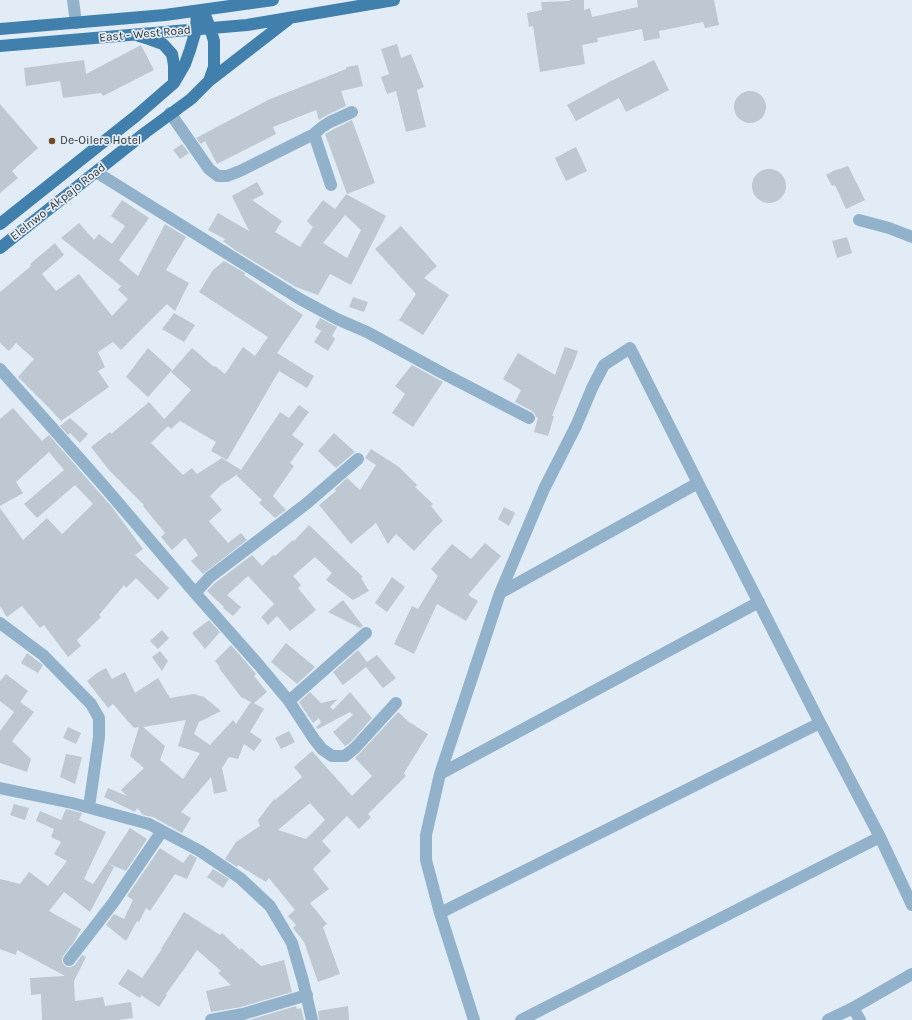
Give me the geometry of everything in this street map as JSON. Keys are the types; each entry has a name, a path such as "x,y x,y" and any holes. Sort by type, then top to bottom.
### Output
{"main road":[{"name":"East - West Road","path":"0,29 165,16 273,0"},
{"name":"East - West Road","path":"0,46 247,26 394,0"},
{"name":"Elelnwo -Akpajo Road","path":"0,248 170,113 191,99 208,82 214,67 214,41 210,28 200,11"},
{"path":"0,224 119,130 174,83 185,64 196,30 200,11"},
{"path":"208,82 290,18"},
{"path":"132,35 163,44 172,54 174,65 174,83"}],"street":[{"path":"72,0 76,23"},
{"path":"170,113 209,169 218,176 227,176 314,134 330,122 352,112"},
{"path":"314,134 332,185"},
{"path":"96,172 300,299 337,319 367,332 529,418"},
{"path":"859,220 889,228 912,237"},
{"path":"474,1020 440,913 426,860 426,835 440,774 500,593 544,489 576,426 604,364 630,348 820,723 880,837 912,905"},
{"path":"0,369 103,485 195,594 258,664 289,701 322,749 332,756 345,756 355,748 396,703"},
{"path":"195,594 210,577 306,504 358,459"},
{"path":"500,593 698,483"},
{"path":"440,774 759,602"},
{"path":"0,623 43,655 91,704 99,718 99,737 89,807"},
{"path":"289,701 366,633"},
{"path":"440,913 820,723"},
{"path":"0,788 89,807 149,824 200,851 240,878 270,906 292,942 304,981 312,1020"},
{"path":"69,960 113,903 162,831"},
{"path":"521,1020 880,837"},
{"path":"828,1020 853,1008 912,974"},
{"path":"211,1020 242,1014 307,995"},
{"path":"853,1008 860,1020"}],"building":[{"path":"584,0 584,10 590,8 592,17 638,7 637,0 714,0 719,25 705,28 703,22 659,31 660,38 644,41 642,29 597,38 598,42 582,45 585,64 540,72 533,26 529,27 527,13 542,10 541,2"},
{"path":"397,44 401,58 411,54 424,87 417,90 426,127 406,132 396,91 387,94 381,77 389,74 381,49"},
{"path":"141,45 154,70 103,96 101,93 63,98 60,81 26,86 24,68 84,60 86,74"},
{"path":"654,60 669,90 626,112 619,98 576,121 567,105"},
{"path":"358,65 363,86 341,91 346,106 319,120 316,110 273,127 276,134 217,164 205,141 201,144 196,138 268,100 346,69 346,67"},
{"path":"747,91 753,91 762,95 766,107 762,119 753,123 747,123 738,119 734,110 734,104 738,95"},
{"path":"0,104 38,148 12,171 18,178 0,193"},
{"path":"352,120 375,183 347,194 325,134"},
{"path":"182,144 189,153 180,159 173,150"},
{"path":"576,147 587,171 566,181 555,158"},
{"path":"848,166 865,200 846,209 835,185 832,186 826,175"},
{"path":"772,169 779,171 784,176 786,186 784,196 779,201 766,203 759,201 754,196 752,183 754,176 759,171"},
{"path":"257,182 264,194 252,200 282,221 275,232 300,247 313,227 307,221 323,200 335,209 346,194 386,216 351,285 330,274 318,295 296,287 235,250 223,241 225,239 208,230 218,213 249,231 232,196","holes":["345,215 361,230 347,258 323,243"]},
{"path":"122,200 149,218 119,260 138,276 165,224 186,237 166,270 189,283 175,311 167,304 121,350 113,342 98,352 105,367 98,371 109,387 61,421 18,377 34,359 16,343 9,351 0,343 0,292 31,266 30,264 55,243 64,255 42,274 56,291 79,274 112,316 128,299 118,290 121,286 61,238 79,223 94,240 99,234 112,244 125,226 111,216"},
{"path":"401,226 437,266 424,278 449,295 423,335 399,320 416,294 375,249"},
{"path":"847,237 852,253 837,258 832,241"},
{"path":"224,261 245,273 244,275 303,315 277,353 314,376 307,388 279,371 227,460 211,451 216,442 180,421 171,429 168,426 151,443 183,475 192,468 197,474 222,458 241,470 280,412 289,418 299,405 309,412 292,435 304,444 290,463 294,466 273,496 286,510 275,518 259,503 262,500 237,476 238,474 221,485 210,496 222,510 209,521 228,543 241,533 247,540 203,574 191,561 198,555 185,538 172,550 161,537 165,533 143,506 144,505 109,470 91,447 110,432 111,434 149,402 164,419 191,390 171,372 192,348 214,367 215,366 225,374 243,347 255,356 268,337 199,292 213,270"},
{"path":"353,297 368,302 364,312 349,307"},
{"path":"174,313 195,325 184,342 162,329"},
{"path":"320,318 337,327 332,336 335,339 328,351 314,342 321,331 315,327"},
{"path":"565,347 578,351 552,416 554,416 548,436 534,432 538,418 532,411 515,402 521,390 503,379 518,353 555,375"},
{"path":"148,348 172,370 148,397 126,377"},
{"path":"412,365 443,382 413,427 392,413 405,394 395,386"},
{"path":"13,408 42,441 49,435 112,507 143,549 135,555 169,588 158,600 136,578 126,588 124,585 99,615 101,617 77,640 81,646 68,657 44,625 40,628 22,606 7,617 0,606 0,508 23,540 47,518 62,534 93,504 75,485 37,518 24,504 64,470 49,452 16,482 23,493 0,506 0,419"},
{"path":"70,418 88,434 80,443 70,433 68,435 60,426"},
{"path":"334,433 355,452 336,468 318,451"},
{"path":"371,449 399,467 417,485 415,487 433,504 431,506 443,521 414,551 396,534 388,544 376,523 351,544 319,505 336,491 335,489 347,478 360,490 376,465 365,458"},
{"path":"504,507 515,513 509,526 498,519"},
{"path":"309,525 363,577 361,578 369,591 353,600 326,580 332,573 315,557 293,576 301,585 298,588 316,610 290,631 277,616 268,625 261,617 274,604 248,576 227,595 241,607 233,616 207,591 215,583 252,555 262,566 273,555 275,556 293,540 294,541"},
{"path":"485,543 501,556 468,595 478,601 466,621 437,604 414,654 394,644 412,606 418,609 438,576 431,569 452,544 471,559"},
{"path":"392,577 405,587 387,612 375,603"},
{"path":"343,600 363,626 360,628 328,612"},
{"path":"209,620 220,632 205,649 192,633"},
{"path":"162,630 169,638 158,649 150,641"},
{"path":"286,643 315,667 297,684 271,662"},
{"path":"231,645 256,674 254,676 267,692 254,703 264,709 250,732 262,740 254,751 244,744 238,759 229,757 222,768 227,791 214,794 211,777 181,812 191,818 182,833 153,817 143,815 137,808 135,812 104,797 108,788 127,796 121,790 144,768 130,756 139,727 134,728 113,704 108,708 87,681 106,668 112,679 125,672 135,693 158,678 170,698 194,694 204,697 221,711 199,722 194,734 210,745 233,720 236,724 251,702 241,697 215,661","holes":["186,720 178,746 200,753 183,779 160,760 165,746 143,727"]},
{"path":"358,650 367,662 377,655 396,678 383,688 366,667 343,685 333,672"},
{"path":"160,651 168,661 162,671 152,657"},
{"path":"27,653 43,665 38,673 21,663"},
{"path":"6,674 28,691 20,702 34,712 12,741 31,759 27,772 0,763 0,731 14,712 0,701 0,681"},
{"path":"310,692 321,703 338,699 330,707 333,710 350,692 372,718 350,743 345,746 333,732 353,715 350,712 318,729 316,727 321,723 319,718 313,723 299,702"},
{"path":"398,712 409,722 428,734 404,773 406,776 368,814 371,817 359,829 347,816 322,841 331,851 313,869 329,889 310,903 327,924 323,927 340,974 318,982 304,942 293,928 296,925 288,916 295,910 269,878 266,882 225,859 236,842 260,826 258,820 274,799 275,800 302,777 294,767 312,751 352,796 372,776 355,758","holes":["310,803 325,820 306,839 278,830"]},
{"path":"68,727 81,733 76,744 63,738"},
{"path":"289,731 295,742 281,749 275,738"},
{"path":"66,754 82,757 75,784 60,777"},
{"path":"14,804 29,808 25,820 10,815"},
{"path":"66,809 82,813 79,820 106,832 84,879 93,884 107,863 114,867 90,912 64,892 49,911 81,929 74,942 63,956 62,962 65,966 71,967 75,965 82,955 86,957 74,981 75,1001 103,997 105,1006 131,1002 133,1018 119,1020 42,1020 41,994 31,995 30,978 65,976 17,950 16,955 0,949 0,879 20,884 29,872 48,886 67,861 54,854 61,842 51,837 54,829 36,821 40,811 61,820"},
{"path":"130,828 147,839 126,871 107,863"},
{"path":"160,848 183,863 190,854 197,858 187,879 175,874 150,911 146,908 139,922 137,921 126,941 106,925 114,914 124,919 133,900 127,896"},
{"path":"213,869 229,879 223,888 207,877"},
{"path":"184,912 220,935 222,933 240,950 241,948 261,966 284,960 292,992 241,1007 211,1012 206,991 231,985 218,973 221,971 197,950 166,994 167,995 159,1007 141,995 140,998 118,984 128,969 142,978 162,949"},
{"path":"296,1006 297,1009 301,1008 304,1020 249,1020"},
{"path":"348,1006 349,1020 319,1020 318,1011"}],"place":[{"name":"De-Oilers Hotel","path":"52,141"}]}
